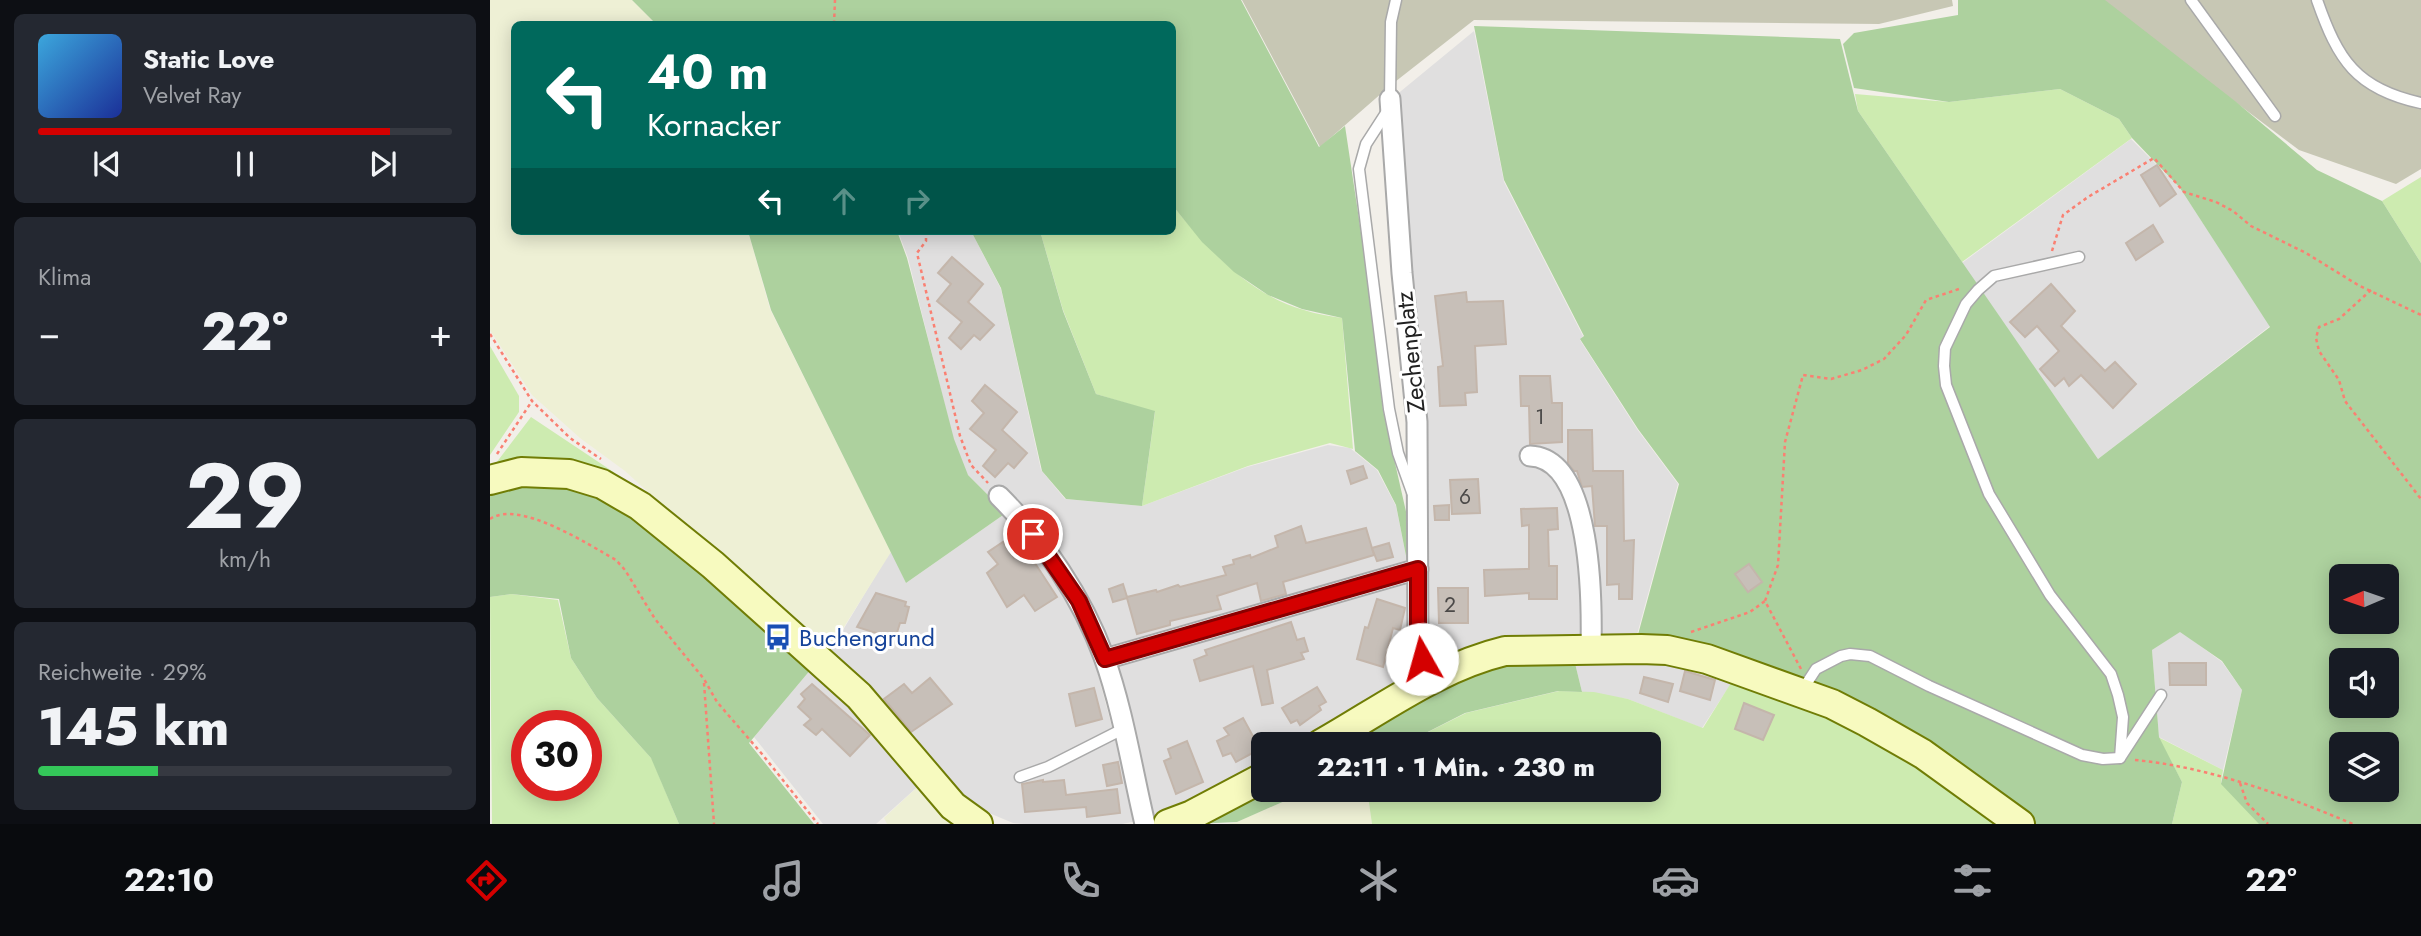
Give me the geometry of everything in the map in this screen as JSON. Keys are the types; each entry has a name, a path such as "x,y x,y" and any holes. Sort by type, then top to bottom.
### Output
{"main road":[{"path":"490,480 521,472 569,474 603,485 648,511 713,565 859,696 953,806 978,824"},
{"path":"1342,732 1466,662 1505,651 1667,650 1804,687 1923,754 2020,824"},
{"path":"1168,824 1192,816 1251,784"}],"street":[{"name":"Zechenplatz","path":"1390,102 1402,273 1418,422 1418,644 1427,682"},
{"path":"1530,456 1543,457 1559,469 1570,485 1581,524 1593,597 1591,649"},
{"path":"999,496 1022,519 1079,601 1105,659 1145,824"},
{"path":"1105,659 1418,569"}],"lane":[{"name":"Zechenplatz","path":"1390,102 1391,22 1396,0"},
{"path":"2191,0 2275,116"},
{"path":"2316,0 2330,37 2346,63 2371,86 2396,98 2421,103"},
{"path":"1390,102 1366,144 1359,169 1389,409 1398,453 1419,509"},
{"path":"2079,257 1994,276 1966,304 1945,348 1944,366 1946,385 1989,494 2050,595 2111,674 2123,717 2120,758"},
{"path":"1804,687 1816,669 1841,656 1870,656 1929,686 2082,755 2103,759 2120,758"},
{"path":"2120,758 2161,695"},
{"path":"1020,777 1048,767 1123,729"}],"path":[{"path":"834,21 835,0"},
{"path":"2048,264 2063,215 2154,158 2185,192 2216,202 2233,211 2251,226 2421,315"},
{"path":"926,235 926,241 917,253 960,436 971,465 999,496"},
{"path":"1667,650 1675,638 1751,612 1765,601 1778,565 1785,442 1803,375 1831,379 1862,370 1884,359 1906,335 1926,300 1970,286 1978,290"},
{"path":"2371,290 2339,319 2319,327 2316,338 2319,351 2339,380 2345,401 2421,499"},
{"path":"490,334 532,401 570,438 610,466"},
{"path":"497,453 532,401"},
{"path":"490,519 496,514 519,513 617,560 655,619 704,679 718,702 818,824"},
{"path":"1765,601 1804,687"},
{"path":"704,679 714,824"},
{"path":"2120,758 2152,761 2240,783 2353,824"},
{"path":"2240,783 2247,803 2268,824"}],"shaded area":[{"path":"490,0 632,0 653,21 511,21 511,235 749,235 770,309 891,552 827,654 625,471 580,438 532,395 490,330"},
{"path":"1242,0 1952,0 1953,6 1879,24 1474,20 1391,85 1320,147"},
{"path":"2100,0 2421,0 2421,169 2396,184 2299,150"},
{"path":"1474,31 1504,182 1583,336 1580,340 1637,429 1678,484 1635,642 1455,653 1436,650 1427,629 1426,409 1395,96"},
{"path":"2131,139 2180,188 2270,326 2098,459 1962,263"},
{"path":"899,235 973,235 1001,289 1041,470 1065,499 1142,506 1247,467 1328,445 1350,448 1377,470 1396,506 1407,561 1240,613 1092,652 1137,821 1122,824 1025,824 1013,823 989,813 968,800 950,783 828,655 891,550 906,583 1006,513 967,474 953,438 908,258"},
{"path":"1412,576 1407,662 1398,684 1317,732 1251,732 1251,770 1218,788 1149,818 1111,665"},
{"path":"2180,631 2222,662 2242,690 2223,770 2159,737 2152,650"},
{"path":"1643,654 1734,679 1702,728 1628,699 1582,692 1573,655"},
{"path":"812,668 924,781 876,824 823,824 754,737"},
{"path":"924,781 959,824 887,824 884,818"},
{"path":"1282,802 1369,802 1372,824 1227,824"}],"green space":[{"path":"632,0 1241,0 1319,147 1345,126 1368,279 1383,410 1407,516 1407,561 1396,505 1378,470 1355,451 1342,318 1302,309 1268,295 1234,272 1202,242 1176,210 1176,21 653,21"},
{"path":"1958,0 2105,0 2235,101 2317,170 2382,201 2421,263 2421,824 2259,824 2221,784 2242,690 2222,661 2180,632 2152,650 2159,737 2182,782 2172,824 2032,824 1925,747 1636,642 1679,484 1638,429 1580,339 1584,336 1504,180 1474,26 1840,39 1858,111 2098,459 2270,327 2180,188 2132,138 2119,119 2060,89 1949,102 1854,88 1843,44 1854,33 1958,15"},
{"path":"2060,89 2119,119 2132,138 1962,262 1858,111 1855,94 1949,102"},
{"path":"2421,177 2421,263 2382,201"},
{"path":"1176,210 1215,254 1265,293 1313,313 1342,318 1353,449 1330,443 1248,466 1142,506 1155,412 1096,394 1063,310 1041,235 1176,235"},
{"path":"749,235 898,235 907,258 954,439 968,475 1006,513 906,583 771,310"},
{"path":"973,235 1041,235 1063,311 1096,394 1155,411 1142,506 1066,499 1042,471 1001,288"},
{"path":"490,346 519,396 519,412 490,455"},
{"path":"531,417 615,473 559,458 528,459 493,467"},
{"path":"552,483 584,490 634,516 812,668 749,743 814,824 679,824 651,758 597,698 571,658 559,599 511,594 490,597 490,495 517,485"},
{"path":"511,594 558,600 571,658 597,698 652,759 679,824 492,824 490,597"},
{"path":"1573,655 1582,692 1558,691 1465,713 1428,732 1365,732 1459,679 1489,666"},
{"path":"1734,678 1865,731 2003,824 1372,824 1369,802 1661,802 1661,732 1428,732 1466,713 1559,691 1594,692 1628,699 1703,728"},
{"path":"2158,737 2223,770 2221,783 2260,824 2172,824 2182,782"},
{"path":"1251,795 1251,802 1282,802 1237,822 1193,824"}],"building":[{"path":"2157,165 2176,194 2160,206 2141,175"},
{"path":"2153,225 2163,242 2136,260 2126,243"},
{"path":"952,257 983,284 968,302 994,325 980,340 974,335 961,349 949,338 962,322 937,301 951,284 938,273"},
{"path":"2051,284 2075,311 2061,326 2105,371 2115,362 2136,384 2113,408 2081,375 2069,386 2064,378 2055,386 2040,369 2059,351 2037,326 2025,337 2010,322"},
{"path":"1466,292 1467,302 1503,301 1506,344 1475,346 1477,392 1465,393 1466,405 1440,406 1438,367 1443,366 1435,296"},
{"path":"1520,376 1550,376 1552,403 1562,403 1562,442 1530,444 1529,406 1521,406"},
{"path":"985,385 1017,412 1002,430 1027,453 1014,468 1008,463 995,477 983,466 996,450 970,429 984,413 972,401"},
{"path":"1568,430 1592,430 1593,471 1623,471 1624,541 1634,540 1632,599 1619,599 1619,584 1607,585 1607,526 1595,526 1592,486 1582,487 1577,471 1568,464"},
{"path":"1363,466 1367,478 1351,484 1347,471"},
{"path":"1478,479 1480,513 1452,514 1450,480"},
{"path":"1449,505 1449,520 1435,520 1434,506"},
{"path":"1557,508 1558,529 1548,530 1549,566 1557,566 1557,599 1529,599 1529,593 1485,596 1484,570 1529,569 1529,525 1522,526 1521,509"},
{"path":"1301,526 1306,543 1366,528 1374,555 1283,582 1286,594 1261,601 1257,583 1217,596 1221,609 1170,621 1170,625 1137,634 1127,598 1113,602 1109,589 1123,584 1127,597 1226,575 1223,567 1234,564 1233,560 1250,555 1251,558 1278,547 1275,536"},
{"path":"1003,542 1014,558 1027,551 1057,597 1035,611 1024,595 1007,607 987,573 998,564 988,552"},
{"path":"1389,543 1393,557 1377,561 1372,548"},
{"path":"1749,564 1762,582 1748,592 1735,574"},
{"path":"1438,588 1468,588 1468,623 1439,623"},
{"path":"876,593 906,602 905,606 909,607 905,623 900,623 895,639 857,627"},
{"path":"1377,599 1405,608 1400,630 1393,628 1383,667 1357,659 1365,627 1368,628"},
{"path":"1291,622 1297,640 1304,638 1308,651 1301,653 1304,659 1267,670 1273,703 1262,705 1253,666 1200,681 1194,660 1207,655 1205,650"},
{"path":"2169,663 2206,663 2206,685 2170,685"},
{"path":"1685,671 1715,680 1710,700 1680,691"},
{"path":"1644,677 1673,684 1668,702 1640,693"},
{"path":"930,678 952,704 911,732 884,699 904,684 912,693"},
{"path":"812,684 870,735 850,756 822,729 816,735 804,725 811,719 798,707 805,699 801,694"},
{"path":"1317,687 1326,702 1319,706 1321,710 1300,725 1297,720 1291,723 1282,708"},
{"path":"1094,688 1102,719 1076,726 1069,694"},
{"path":"1744,703 1774,715 1763,740 1735,729"},
{"path":"1243,718 1251,733 1251,754 1236,762 1231,753 1223,756 1217,741 1229,735 1224,728"},
{"path":"1187,741 1203,782 1176,794 1164,761 1171,758 1168,749"},
{"path":"1118,762 1122,783 1107,786 1103,765"},
{"path":"1064,780 1066,795 1117,789 1120,813 1087,817 1086,807 1025,812 1022,784"}],"place":[{"name":"Buchengrund","path":"778,637"}],"route":[{"path":"1033,534 1079,601 1105,659 1418,569 1418,644 1422,659"}]}
